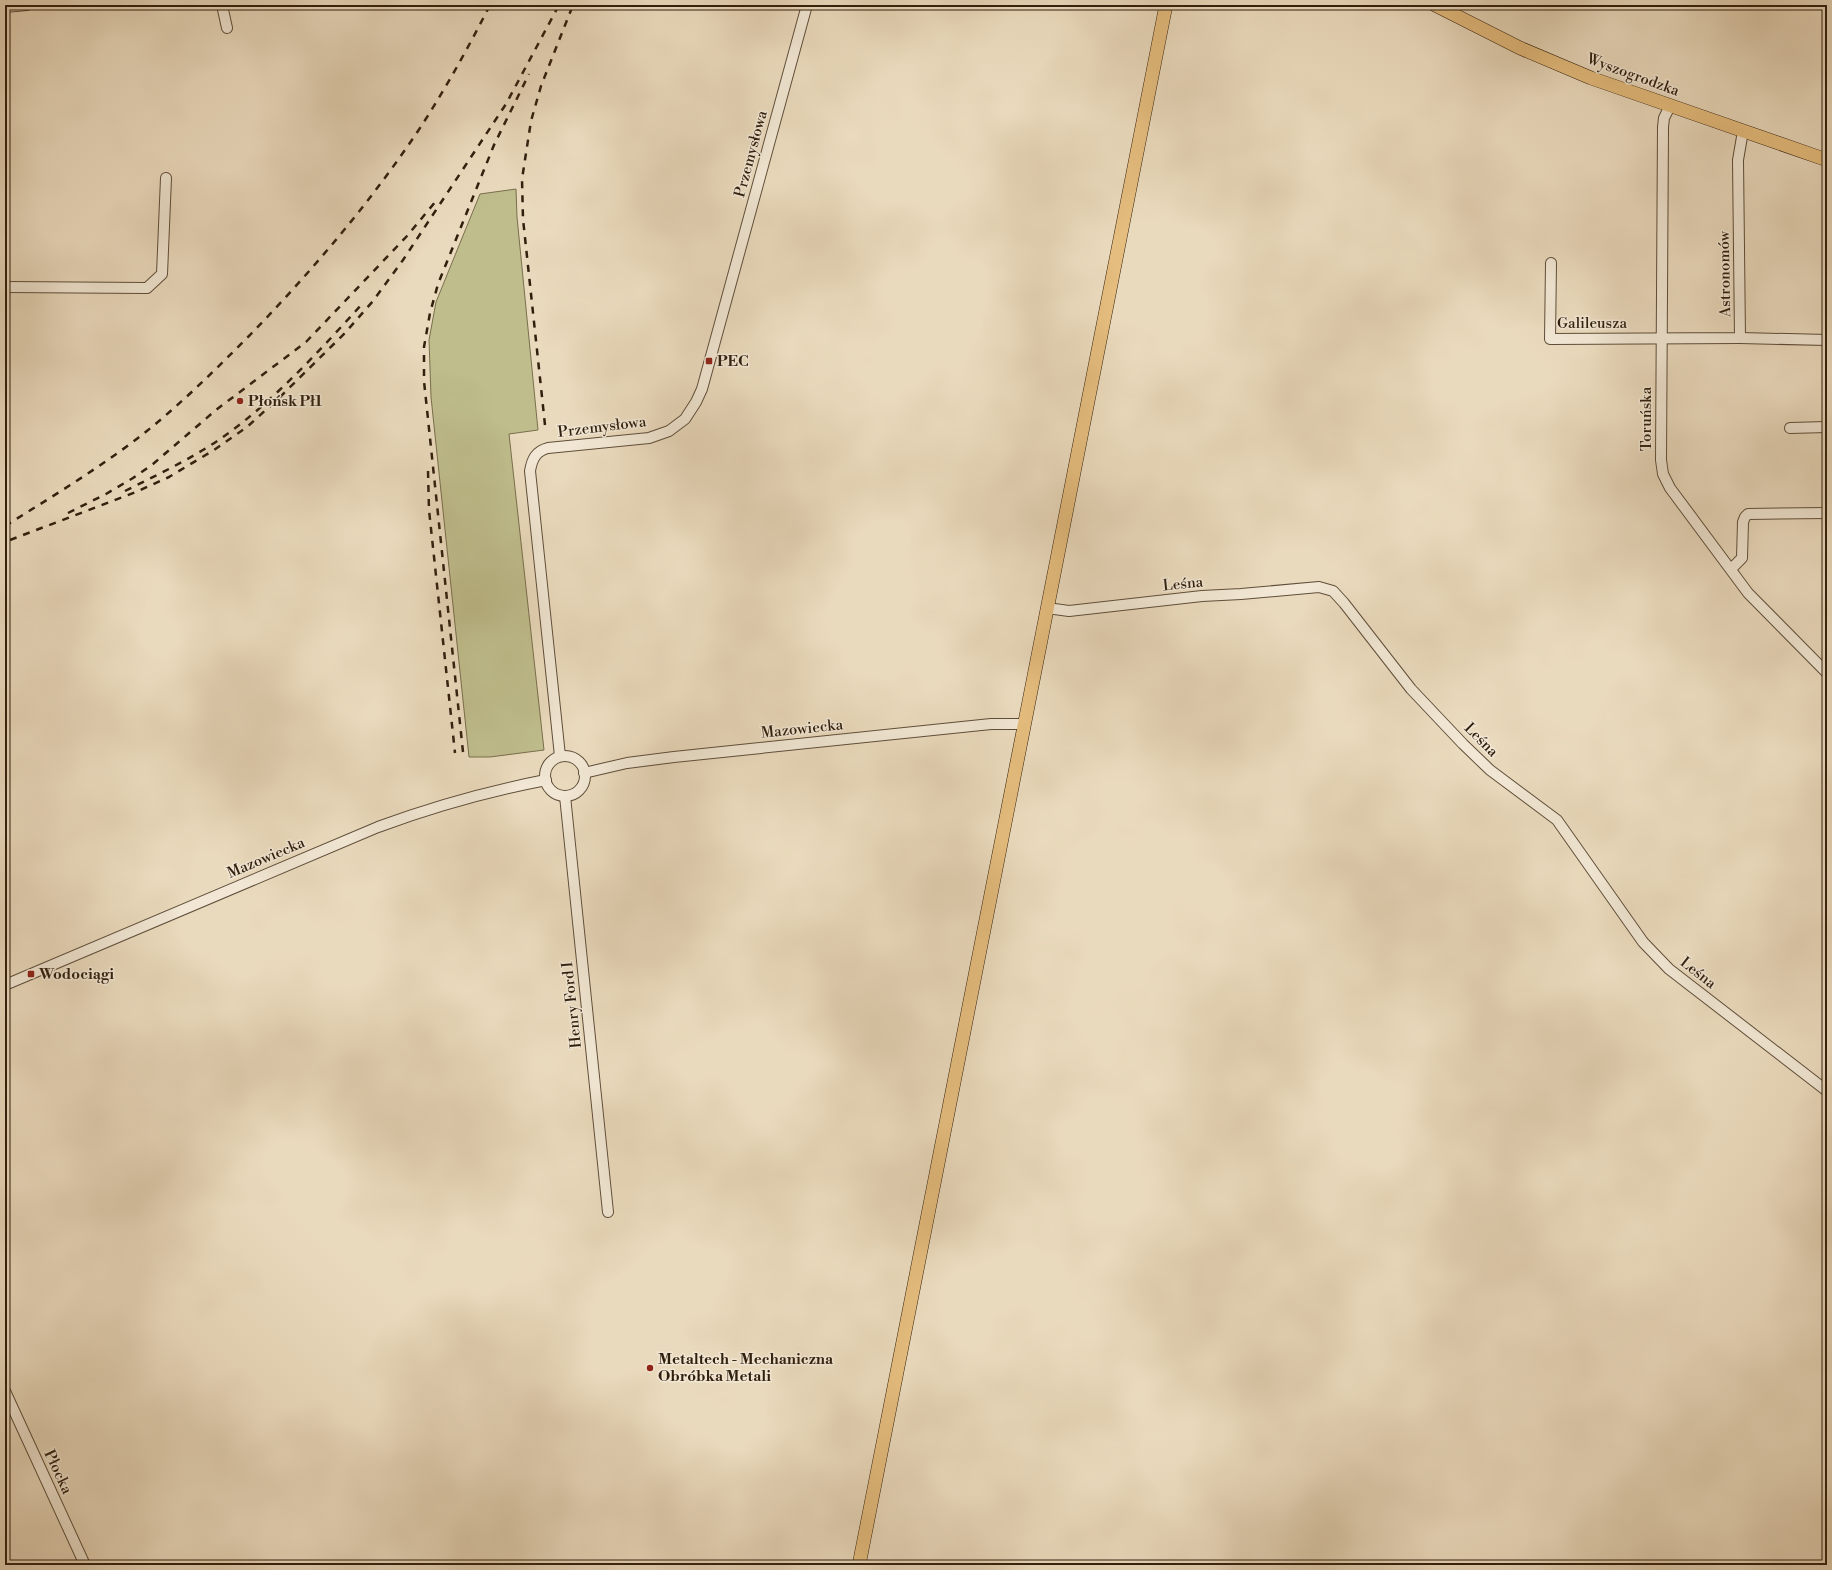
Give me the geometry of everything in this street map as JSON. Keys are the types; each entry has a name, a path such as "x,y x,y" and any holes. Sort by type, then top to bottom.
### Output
{"main road":[{"path":"858,1565 1166,5"},
{"name":"Wyszogrodzka","path":"1436,5 1499,38 1564,67 1670,106 1827,160"}],"street":[{"path":"5,7 27,5"},
{"path":"222,5 227,28"},
{"name":"Przemysłowa","path":"560,756 530,471 532,460 541,450 548,448 649,438 669,432 685,419 696,402 702,389 807,5"},
{"name":"Toruńska","path":"1670,106 1664,118 1663,127 1661,338 1661,460 1663,474 1670,488 1748,593 1827,673"},
{"name":"Astronomów","path":"1661,338 1740,338 1738,160 1743,131"},
{"path":"5,287 147,288 162,274 166,178"},
{"name":"Galileusza","path":"1551,263 1550,339 1661,338"},
{"path":"1740,338 1827,340"},
{"path":"1790,428 1827,427"},
{"path":"1731,570 1742,558 1743,522 1748,514 1827,513"},
{"name":"Leśna","path":"1047,608 1069,611 1202,596 1319,587 1333,591 1411,689 1463,744 1490,770 1557,820 1643,942 1669,969 1827,1091"},
{"name":"Mazowiecka","path":"584,773 626,763 672,757 1000,723 1024,724"},
{"path":"560,756 566,756 578,761 582,766 584,773 582,786 578,791 565,796 555,793 550,789 545,775 551,761 560,756"},
{"name":"Mazowiecka","path":"5,985 388,823 500,789 546,780"},
{"name":"Henry Ford I","path":"565,796 608,1212"},
{"name":"Płocka","path":"5,1391 85,1565"}],"shaded area":[{"path":"516,189 517,217 538,430 509,434 544,750 490,757 469,757 431,397 429,340 436,302 480,194"}],"railway":[{"path":"5,526 89,473 153,426 182,401 273,311 317,262 380,185 428,116 465,53 490,5"},
{"path":"10,540 136,492 169,477 214,450 247,427 279,398 345,333 373,301 403,260 506,104 559,5"},
{"path":"545,425 523,219 522,179 531,121 541,86 573,5"},
{"path":"463,752 424,381 424,347 430,313 438,284 494,145 529,74"},
{"path":"68,513 106,494 153,464 216,410 306,342 407,236 436,201"},
{"path":"125,491 176,466 200,452 242,423 296,374 363,303"},
{"path":"428,471 429,510 455,753"}],"place":[{"name":"PEC","path":"709,361"},
{"name":"Płońsk Pł1","path":"240,401"},
{"name":"Wodociągi","path":"31,974"},
{"name":"Metaltech - Mechaniczna Obróbka Metali","path":"650,1368"}]}
